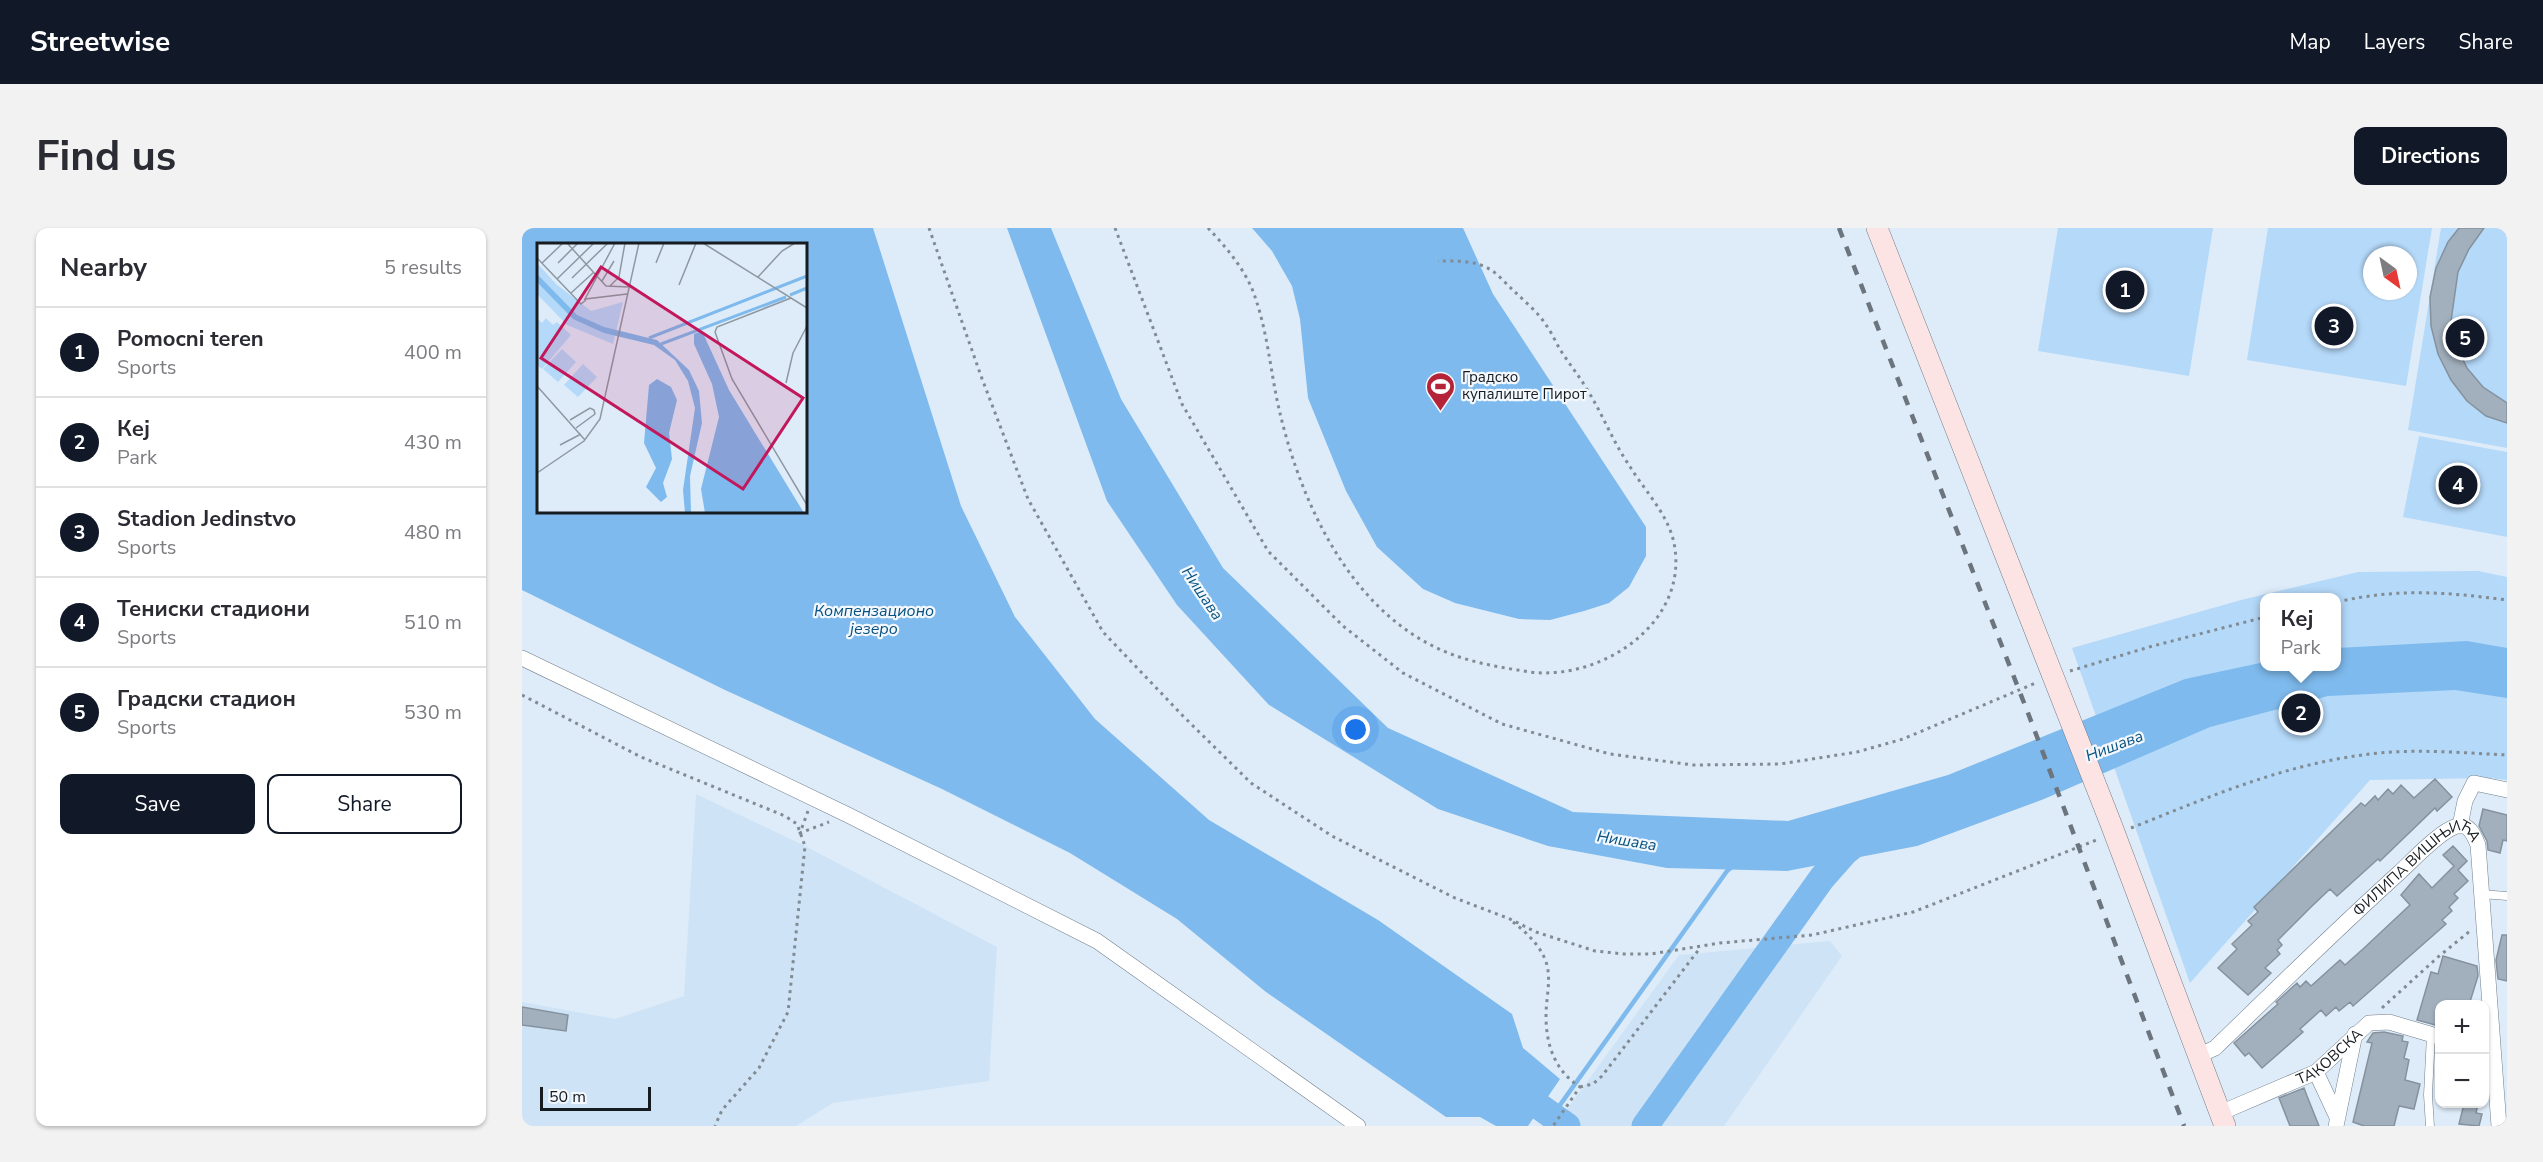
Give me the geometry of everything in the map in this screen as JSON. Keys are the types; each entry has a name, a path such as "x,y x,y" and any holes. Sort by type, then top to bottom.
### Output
{"street":[{"path":"1877,228 2113,829 2222,1119"},
{"path":"522,658 848,815 1097,941 1358,1126"},
{"path":"2460,826 2465,801 2474,783 2507,790"},
{"name":"ФИЛИПА ВИШЊИЋА","path":"2198,1056 2215,1048 2324,941 2424,851 2455,826 2460,826 2473,832 2478,845 2499,1126"},
{"name":"ТАКОВСКА","path":"2222,1119 2316,1072 2369,1023 2389,1022 2435,1036"},
{"path":"2336,1121 2355,1034"},
{"path":"2316,1072 2336,1121"}],"lane":[{"path":"2481,894 2507,896"},
{"path":"2430,1126 2428,1095 2435,1036"}],"path":[{"path":"929,228 981,376 1028,499 1103,632 1251,783 1332,836 1455,898 1510,919 1536,932 1595,951 1651,954 1812,935 1913,912 1989,884 2113,829 2255,778 2295,768 2379,753 2507,755"},
{"path":"1115,228 1182,404 1268,551 1343,626 1403,674 1502,724 1610,754 1693,765 1780,764 1857,752 1903,739 2018,689 2057,686 2149,647 2260,618"},
{"path":"1208,228 1231,252 1257,301 1280,412 1294,462 1308,499 1336,552 1366,592 1393,620 1436,648 1486,666 1540,673 1577,670 1593,665 1621,651 1641,636 1661,610 1668,597 1675,567 1676,555 1671,531 1627,463 1588,390 1560,351 1546,323 1490,268 1464,261 1438,261"},
{"path":"2341,601 2403,591 2446,592 2507,600"},
{"path":"522,695 641,758 785,816 797,824 805,846 788,1012 759,1068 722,1110 715,1126"},
{"path":"800,833 813,799"},
{"path":"800,833 848,815"},
{"path":"1510,919 1532,937 1546,963 1550,985 1546,1016 1550,1049 1557,1066 1567,1079 1580,1087 1587,1088 1602,1076 1701,947"},
{"path":"2369,1023 2391,998 2483,921"},
{"path":"1553,1126 1580,1087"}],"shaded area":[{"path":"2058,228 2213,228 2189,376 2038,351"},
{"path":"2268,228 2432,228 2406,386 2247,360"},
{"path":"2441,228 2507,228 2507,448 2408,430"},
{"path":"2419,436 2507,452 2507,537 2403,517"},
{"path":"2478,571 2507,577 2507,780 2489,778 2370,780 2190,983 2072,648 2260,595 2260,671 2341,671 2341,593 2270,593 2358,572"},
{"path":"696,794 805,846 997,947 989,1081 833,1103 796,1126 522,1126 522,1002 615,1019 684,996"},
{"path":"1830,941 1842,956 1724,1126 1555,1126 1679,955"}],"water":[{"name":"Компензационо језеро","path":"522,228 873,228 961,506 1015,617 1095,719 1209,820 1378,920 1512,1014 1523,1048 1560,1079 1528,1126 1496,1126 1480,1117 1446,1117 1266,992 1177,919 1070,853 942,789 725,690 522,590"},
{"name":"Нишава","path":"1007,228 1051,228 1121,399 1223,568 1388,728 1573,812 1788,821 1948,775 2185,679 2260,663 2260,671 2341,671 2341,648 2467,641 2507,648 2507,698 2455,690 2328,696 2210,727 2044,799 1917,846 1787,871 1667,868 1548,846 1438,809 1269,705 1177,605 1107,501"},
{"name":"Градско купалиште Пирот","path":"1252,228 1463,228 1493,294 1646,527 1646,556 1629,587 1609,603 1584,611 1550,620 1519,619 1455,603 1423,589 1377,547 1346,491 1308,398 1300,319 1292,286 1272,251"}],"building":[{"path":"2459,228 2484,228 2469,249 2458,272 2451,321 2456,345 2467,368 2483,387 2507,403 2507,423 2486,416 2467,401 2451,380 2438,354 2431,326 2430,297 2436,268 2448,242"},
{"path":"2435,779 2452,797 2437,811 2435,808 2380,861 2378,859 2337,896 2330,889 2311,907 2278,940 2282,945 2277,950 2280,954 2265,968 2271,973 2248,995 2218,968 2237,949 2232,944 2252,925 2248,921 2258,912 2254,907 2361,803 2365,806 2375,796 2378,800 2388,789 2393,794 2401,785 2414,798"},
{"path":"2483,809 2507,815 2507,841 2503,840 2500,853 2488,850 2487,841 2479,826"},
{"path":"2453,846 2467,861 2458,870 2468,881 2454,894 2458,898 2449,907 2452,911 2442,920 2446,924 2353,1006 2350,1002 2339,1011 2336,1007 2326,1016 2321,1010 2300,1029 2303,1032 2262,1068 2249,1053 2245,1056 2234,1043 2278,1004 2276,1002 2297,983 2300,987 2306,981 2311,986 2340,960 2345,965 2363,949 2410,905 2401,895 2419,874 2432,888 2454,866 2443,855"},
{"path":"2502,935 2507,935 2507,981 2498,979 2496,960"},
{"path":"2443,956 2477,966 2478,976 2471,1000 2435,1000 2435,1025 2417,1020 2431,972 2438,974"},
{"path":"522,1007 568,1015 566,1031 522,1025"},
{"path":"2384,1032 2403,1036 2402,1041 2408,1042 2404,1058 2409,1060 2405,1080 2420,1084 2414,1109 2399,1106 2394,1126 2364,1126 2353,1122 2372,1043 2367,1042 2373,1033"},
{"path":"2304,1088 2319,1126 2290,1126 2279,1098"},
{"path":"2463,1108 2477,1108 2476,1113 2482,1114 2479,1126 2459,1124"}],"waterway":[{"path":"1645,1126 1822,878 1845,852 1862,838"},
{"path":"1545,1126 1727,871 1733,866"},
{"path":"1540,1107 1567,1126"}],"railway":[{"path":"1839,228 2028,713 2184,1126"}],"place":[{"name":"Pomocni teren","path":"2125,290"},
{"name":"Stadion Jedinstvo","path":"2334,326"},
{"name":"Градски стадион","path":"2465,338"},
{"name":"Градско купалиште Пирот","path":"1441,412"},
{"name":"Тениски стадиони","path":"2458,485"},
{"name":"Кеј","path":"2301,713"}]}
